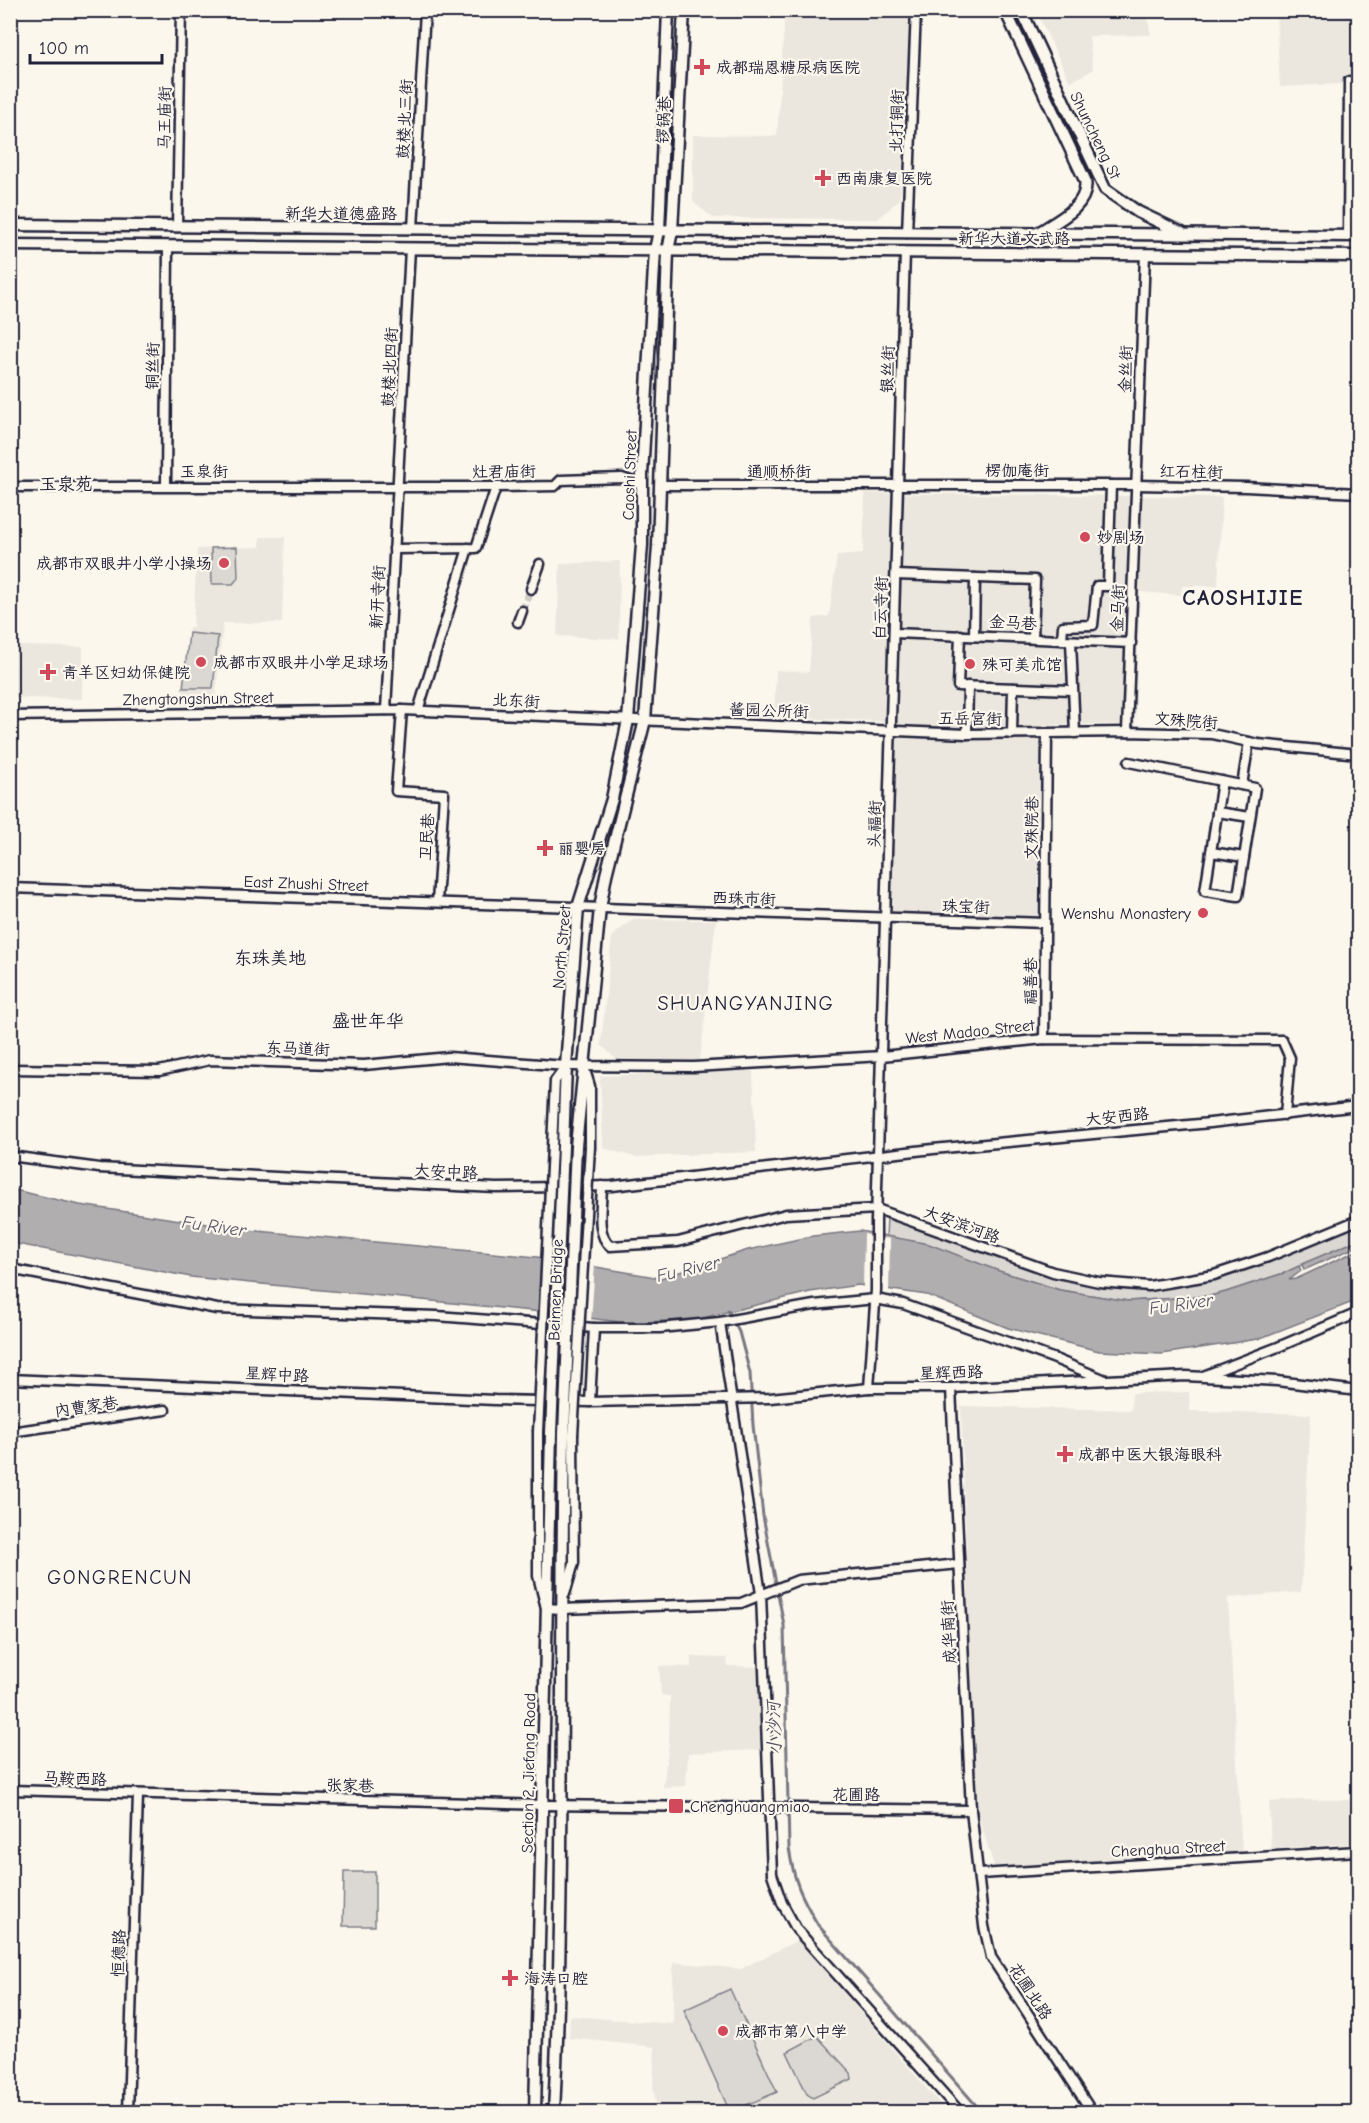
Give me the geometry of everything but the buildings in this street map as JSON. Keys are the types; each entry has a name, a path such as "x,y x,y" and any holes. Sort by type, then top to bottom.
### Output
{"main road":[{"name":"锣锅巷","path":"659,231 668,10"},
{"name":"锣锅巷","path":"672,231 684,10"},
{"name":"Shuncheng St","path":"1005,10 1086,186 1082,199 1076,207 1038,234"},
{"name":"Shuncheng St","path":"1021,10 1105,189 1138,212 1185,235"},
{"name":"新华大道德盛路","path":"10,225 672,231"},
{"name":"Caoshi Street","path":"628,720 642,545 642,485 655,250 659,231"},
{"name":"Caoshi Street","path":"645,720 658,546 669,251 672,231"},
{"name":"新华大道文武路","path":"672,231 1353,236"},
{"path":"10,245 669,251"},
{"name":"新华大道文武路","path":"669,251 1359,256"},
{"name":"North Street","path":"557,1146 566,1066 578,907 612,799 628,720"},
{"path":"584,1066 600,908 606,875 645,720"},
{"name":"Beimen Bridge","path":"569,1434 576,1146 584,1066"},
{"name":"Beimen Bridge","path":"551,1433 557,1146"},
{"name":"Section 2, Jiefang Road","path":"535,2112 551,1433"},
{"name":"Section 2, Jiefang Road","path":"554,2112 561,1804 561,1609 569,1434"}],"street":[{"name":"马王庙街","path":"177,227 181,10"},
{"name":"鼓楼北三街","path":"413,229 425,10"},
{"name":"北打铜街","path":"907,233 916,10"},
{"path":"1349,81 1353,236"},
{"name":"铜丝街","path":"166,486 168,246"},
{"name":"鼓楼北四街","path":"398,486 410,248"},
{"name":"银丝街","path":"898,486 905,252"},
{"name":"金丝街","path":"1135,484 1145,254"},
{"name":"灶君庙街","path":"398,486 555,486 561,480 622,478 642,485"},
{"name":"楞伽庵街","path":"898,486 1135,484"},
{"name":"红石柱街","path":"1135,484 1359,493"},
{"name":"金马街","path":"1127,732 1135,484"},
{"name":"通顺桥街","path":"660,485 898,486"},
{"path":"1076,733 1063,626 1094,625 1097,585 1108,586 1111,485"},
{"name":"玉泉街","path":"10,486 398,486"},
{"name":"新开寺街","path":"386,710 398,486"},
{"name":"白云寺街","path":"891,730 898,486"},
{"path":"394,549 476,548 496,487"},
{"path":"418,711 468,548"},
{"path":"531,589 540,564"},
{"path":"896,575 1035,580 1033,638"},
{"path":"974,636 975,578"},
{"path":"518,622 522,611"},
{"name":"金马巷","path":"894,633 1131,643"},
{"path":"960,635 958,686 1072,690"},
{"path":"967,734 968,686"},
{"path":"1012,734 1013,688"},
{"name":"北东街","path":"386,710 645,720"},
{"name":"Zhengtongshun Street","path":"10,716 386,710"},
{"name":"卫民巷","path":"402,710 396,790 444,794 437,902"},
{"name":"酱园公所街","path":"645,720 891,730"},
{"name":"五岳宫街","path":"891,730 967,734 1047,734"},
{"name":"头福街","path":"869,1388 876,1295 876,1227 891,730"},
{"name":"文殊院街","path":"1047,734 1127,732 1212,734 1249,742 1359,754"},
{"name":"文殊院巷","path":"1045,923 1047,734"},
{"path":"1242,785 1249,742"},
{"path":"1129,762 1242,785 1255,788 1238,896 1205,891 1222,781"},
{"path":"1217,812 1250,817"},
{"path":"1211,852 1244,857"},
{"name":"East Zhushi Street","path":"10,888 600,908"},
{"name":"西珠市街","path":"600,908 886,918"},
{"name":"珠宝街","path":"886,918 1045,923"},
{"name":"福善巷","path":"1044,1038 1045,923"},
{"name":"West Madao Street","path":"584,1066 694,1067 882,1056 1044,1038 1282,1040 1290,1058 1285,1115"},
{"name":"东马道街","path":"10,1069 159,1071 210,1060 364,1065 449,1057 584,1066"},
{"path":"569,1434 590,1146 590,1086 584,1066"},
{"name":"大安西路","path":"879,1155 1359,1106"},
{"path":"557,1146 538,1432 538,1576 546,1608 741,1603 798,1580 959,1564"},
{"name":"大安中路","path":"10,1156 99,1168 496,1188 602,1186 674,1180 879,1155"},
{"name":"大安滨河路","path":"602,1186 601,1232 604,1241 610,1246 678,1242 786,1214 877,1209 1053,1272 1099,1282 1149,1286 1214,1275 1268,1257 1359,1220"},
{"path":"10,1269 217,1309 437,1316 594,1328 660,1328 723,1321 876,1295 1055,1359 1106,1380"},
{"path":"1200,1377 1359,1313"},
{"path":"723,1321 765,1592 773,1809 772,1874 782,1903 797,1930 960,2112"},
{"path":"590,1402 594,1328"},
{"name":"星辉西路","path":"543,1401 770,1398 869,1388 951,1388 1200,1377 1277,1380 1359,1391"},
{"name":"星辉中路","path":"10,1379 543,1401"},
{"name":"成华南街","path":"951,1388 971,1810 979,1874"},
{"name":"内曹家巷","path":"10,1432 165,1410"},
{"name":"马鞍西路","path":"10,1790 138,1795"},
{"name":"张家巷","path":"138,1795 561,1804"},
{"name":"恒德路","path":"128,2112 138,1795"},
{"name":"花圃路","path":"561,1804 773,1809 971,1810"},
{"name":"Chenghua Street","path":"979,1874 1359,1851"},
{"name":"花圃北路","path":"979,1874 984,1926 991,1957 1092,2112"}],"shaded area":[{"path":"785,11 911,11 900,199 878,219 713,218 693,202 693,135 777,136"},
{"path":"1036,11 1146,11 1151,35 1089,36 1093,70 1070,82"},
{"path":"1276,11 1358,11 1358,83 1280,87"},
{"path":"865,493 1222,497 1218,586 1182,586 1181,595 1140,592 1135,724 1041,725 1038,917 892,913 896,722 774,717 776,670 809,672 813,618 829,616 837,556 863,554"},
{"path":"260,537 285,537 282,623 223,623 215,704 182,702 189,627 193,627 197,549 260,547"},
{"name":"成都市双眼井小学小操场","path":"237,547 238,578 233,584 212,584 211,548"},
{"path":"620,561 619,639 557,636 560,564"},
{"name":"成都市双眼井小学足球场","path":"189,633 218,636 213,688 183,688"},
{"name":"青羊区妇幼保健院","path":"15,646 83,647 82,699 14,698"},
{"path":"633,919 716,920 700,1061 617,1060 601,1045 612,936"},
{"path":"753,1070 756,1152 635,1157 603,1148 600,1076"},
{"path":"887,1217 1101,1284 1204,1280 1358,1223 1358,1240 1284,1273 1226,1292 1210,1296 1128,1301 1060,1290 886,1236"},
{"path":"1189,1392 1190,1411 1311,1414 1301,1592 1228,1598 1242,1855 994,1866 975,1806 961,1406 1131,1410 1132,1393"},
{"path":"691,1657 727,1658 728,1666 759,1667 760,1750 688,1753 686,1786 663,1787 669,1743 670,1696 661,1695 659,1666 691,1667"},
{"path":"1358,1800 1358,1843 1271,1849 1269,1802"},
{"path":"344,1872 375,1872 375,1926 343,1926"},
{"name":"成都市第八中学","path":"798,1940 947,2112 662,2112 656,2104 653,2088 655,2047 569,2038 570,2016 673,2024 673,1962 741,1969"},
{"path":"730,1989 777,2092 730,2112 684,2010"},
{"path":"817,2036 851,2073 852,2079 813,2098 807,2094 787,2052"}],"water":[{"name":"Fu River","path":"10,1189 80,1205 247,1230 537,1257 661,1278 748,1250 813,1236 860,1231 929,1244 999,1271 1060,1290 1128,1301 1210,1296 1284,1273 1299,1266 1301,1271 1289,1280 1296,1279 1358,1250 1358,1300 1258,1339 1162,1354 1099,1351 1008,1328 927,1295 858,1285 810,1292 698,1319 628,1323 532,1311 191,1277 11,1243"},
{"path":"1358,1240 1358,1246 1304,1270 1302,1264"}],"pier":[{"path":"864,1234 890,1239 889,1293 863,1289"},
{"path":"544,1256 595,1264 591,1322 540,1315"}],"waterway":[{"name":"小沙河","path":"728,1310 739,1332 750,1373 763,1516 784,1625 789,1848 796,1880 818,1925 982,2112"}],"tunnel":[{"path":"522,611 531,589"}],"place":[{"name":"成都瑞恩糖尿病医院","path":"702,67"},
{"name":"西南康复医院","path":"823,178"},
{"name":"妙剧场","path":"1085,537"},
{"name":"成都市双眼井小学小操场","path":"224,563"},
{"name":"成都市双眼井小学足球场","path":"201,662"},
{"name":"殊可美术馆","path":"970,664"},
{"name":"青羊区妇幼保健院","path":"48,672"},
{"name":"丽婴房","path":"545,848"},
{"name":"Wenshu Monastery","path":"1203,913"},
{"name":"成都中医大银海眼科","path":"1065,1454"},
{"name":"Chenghuangmiao","path":"676,1806"},
{"name":"海涛口腔","path":"510,1978"},
{"name":"成都市第八中学","path":"723,2031"}],"district":[{"name":"玉泉苑","path":"66,484"},
{"name":"CAOSHIJIE","path":"1243,597"},
{"name":"东珠美地","path":"270,958"},
{"name":"SHUANGYANJING","path":"746,1003"},
{"name":"盛世年华","path":"368,1021"},
{"name":"GONGRENCUN","path":"120,1577"}]}
